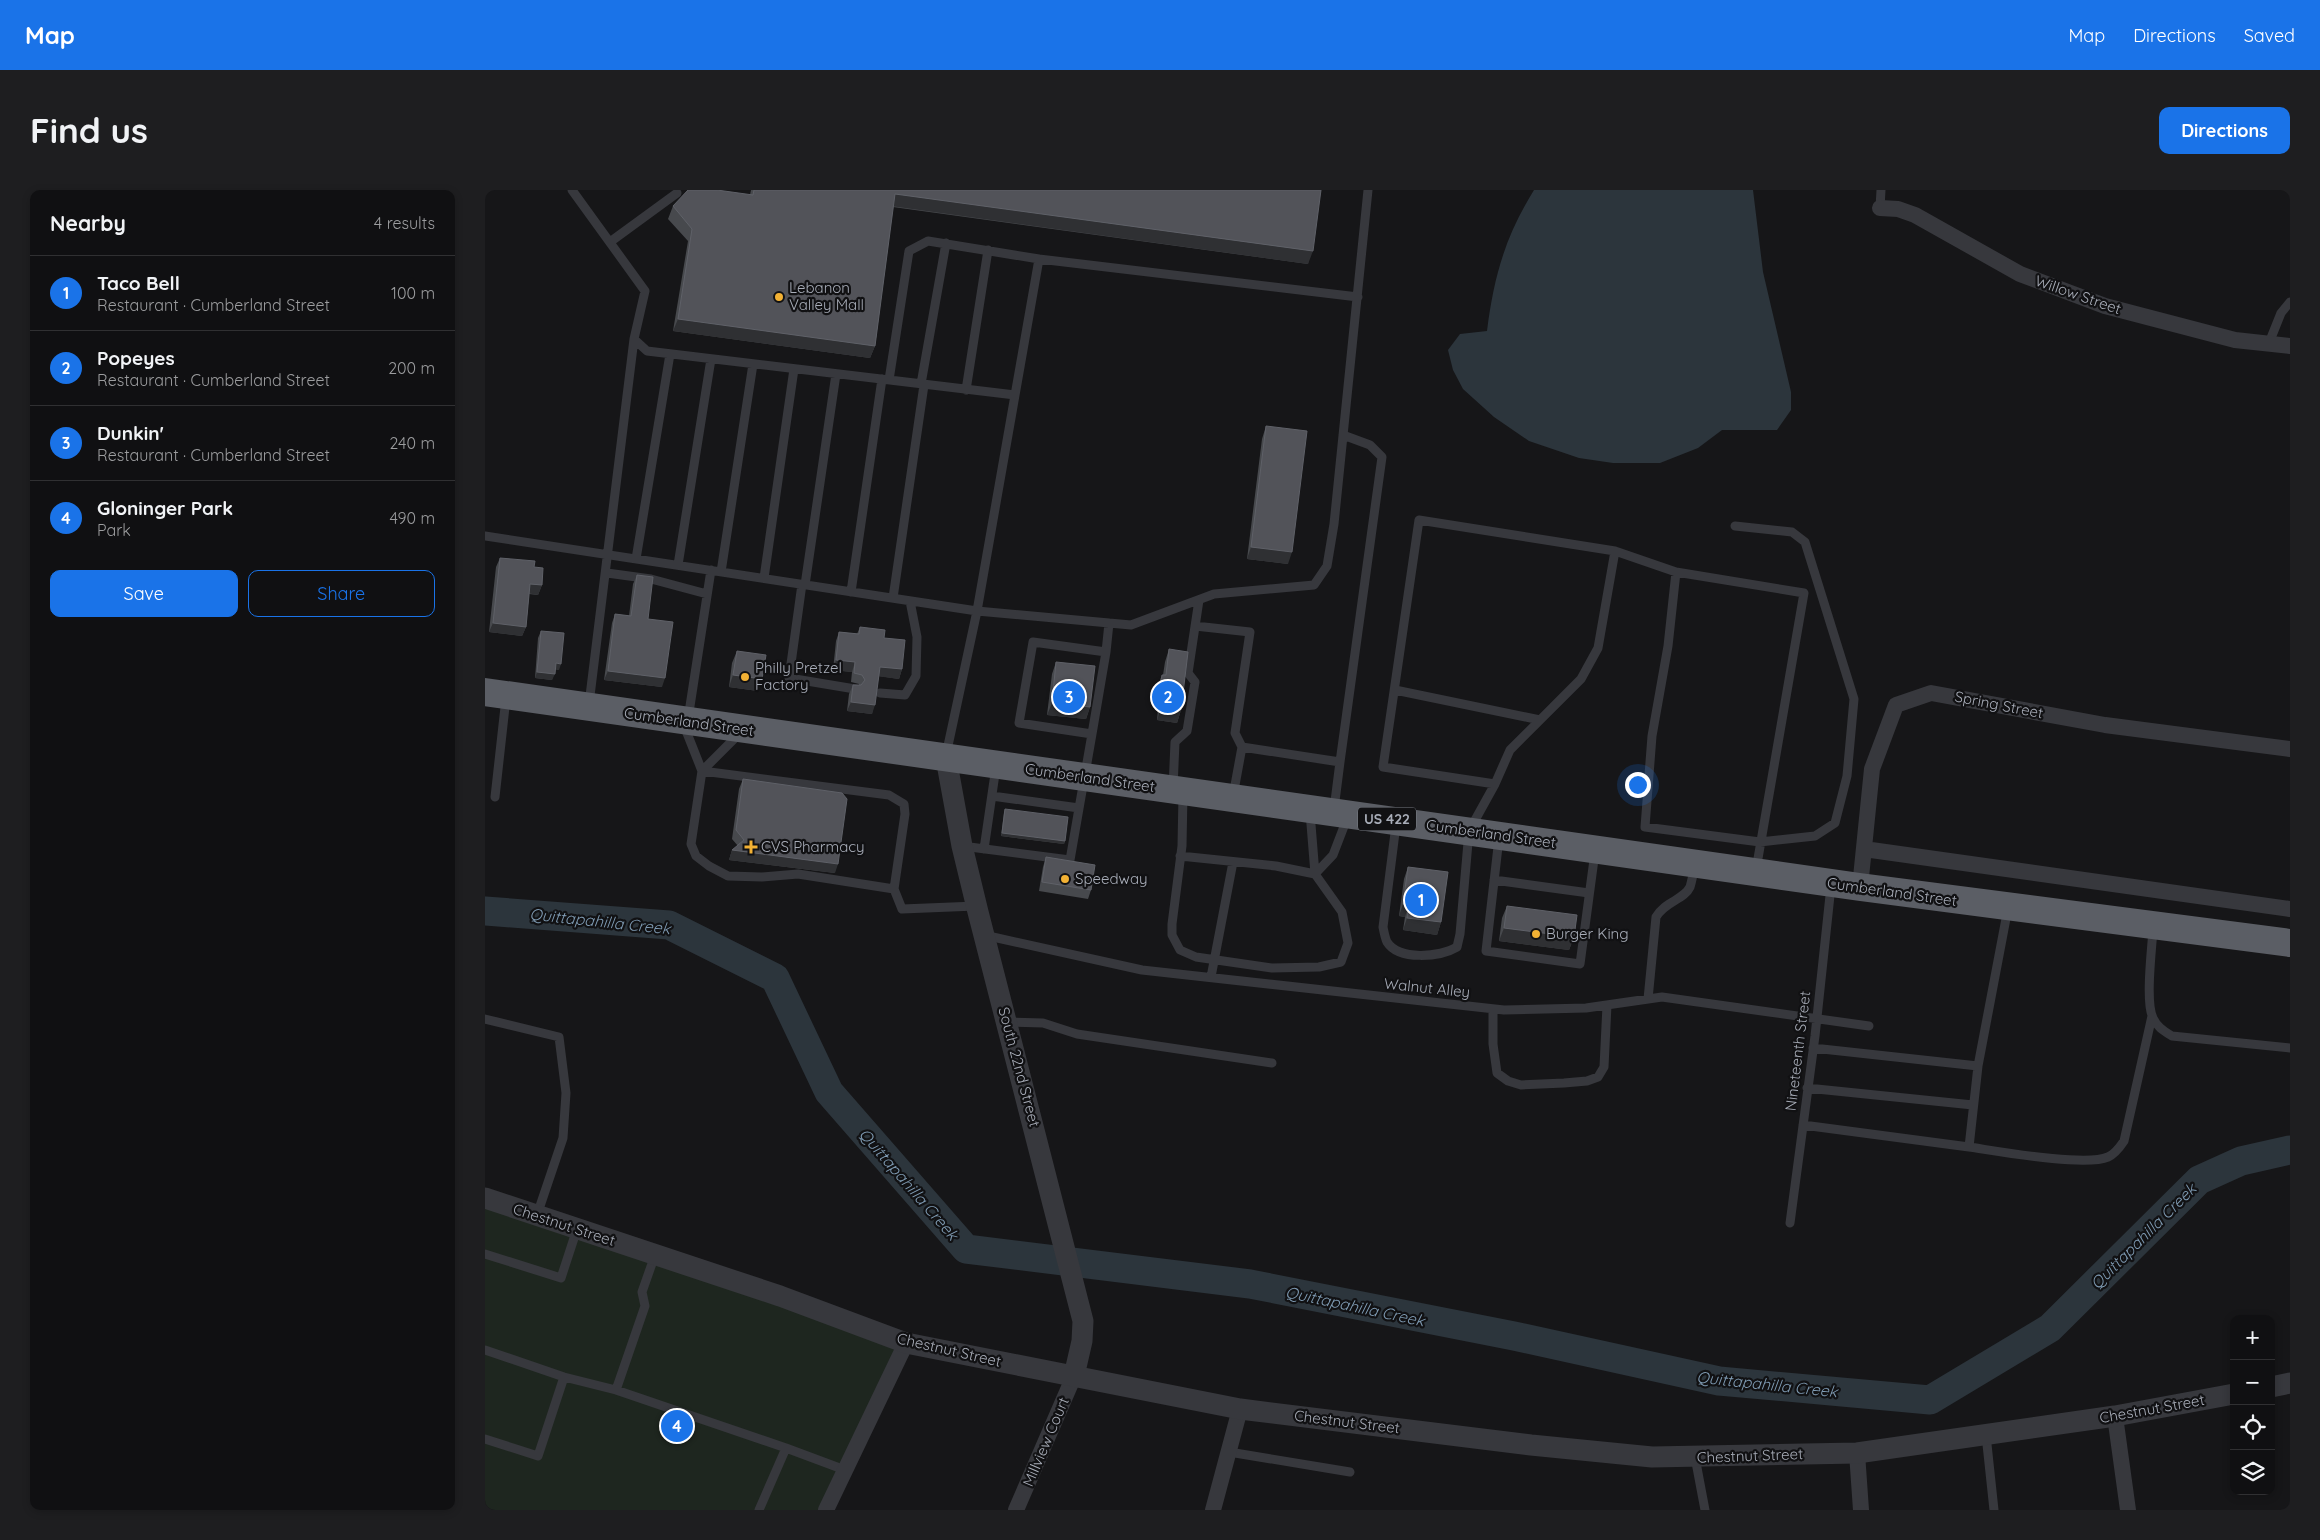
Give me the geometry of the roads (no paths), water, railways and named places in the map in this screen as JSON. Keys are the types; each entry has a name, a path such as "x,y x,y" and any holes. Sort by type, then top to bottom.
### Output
{"highway":[{"name":"Cumberland Street","path":"495,694 2008,908 2290,943"}],"street":[{"name":"Willow Street","path":"1880,208 1898,210 1915,215 2020,274 2105,306 2235,340 2290,346"},
{"name":"Spring Street","path":"1860,887 1872,769 1897,705 1931,693 2105,725 2290,749"},
{"name":"South 22nd Street","path":"946,758 962,846 1083,1321 1082,1341 1074,1376"},
{"path":"1863,849 2290,908"},
{"name":"Chestnut Street","path":"485,1198 780,1296 906,1343 1240,1409 1531,1445 1652,1457 1857,1453 2115,1416 2230,1395"},
{"path":"826,1510 906,1343"},
{"name":"Millview Court","path":"1017,1509 1074,1376"},
{"path":"2275,1386 2290,1383"},
{"path":"1213,1510 1240,1409"},
{"path":"2115,1416 2128,1510"},
{"path":"1857,1453 1861,1510"}],"lane":[{"path":"572,190 645,291 634,339 606,554 607,573 589,707"},
{"path":"485,536 977,611 1131,625 1214,594 1314,585 1327,566 1334,524 1368,190"},
{"path":"1880,208 1881,190"},
{"path":"610,242 677,193"},
{"path":"851,592 885,380 909,251 929,241 1039,258 1357,297"},
{"path":"893,598 923,384 946,243"},
{"path":"966,390 988,250"},
{"path":"946,758 977,611 1039,258"},
{"path":"2269,343 2281,314 2290,302"},
{"path":"634,339 647,351 1015,395"},
{"path":"637,559 670,354"},
{"path":"678,565 711,359"},
{"path":"721,572 753,364"},
{"path":"764,578 794,369"},
{"path":"836,374 789,678 855,689"},
{"path":"1315,874 1331,811 1340,762 1382,457 1370,445 1343,434"},
{"path":"1495,784 1383,767 1419,520 1615,551 1677,572 1804,593 1822,594"},
{"path":"1677,572 1668,646 1652,736 1645,827 1760,842 1815,836 1835,823 1847,776 1855,699 1805,542 1792,532 1735,526"},
{"path":"1396,821 1383,927 1388,944 1397,951 1409,954 1433,955 1447,953 1457,947 1463,914 1469,831 1495,784 1510,750 1581,679 1598,648 1615,551"},
{"path":"711,570 685,721 702,772 691,844 696,856 709,866 728,876 762,877 798,874 894,889"},
{"path":"607,573 651,579 707,594"},
{"path":"1755,872 1804,593"},
{"path":"1181,856 1276,866 1315,874 1342,912 1348,944 1341,962 1319,967 1272,968 1195,957 1180,950 1172,934 1181,856 1175,742 1187,731 1195,682 1188,674 1199,600"},
{"path":"880,693 905,695 916,676 917,637 910,601"},
{"path":"962,846 1070,860 1093,734 1109,623"},
{"path":"1195,626 1250,632 1235,733 1242,747 1233,798"},
{"path":"1093,734 1019,723 1033,642 1105,652"},
{"path":"1395,690 1540,720"},
{"path":"495,694 495,797"},
{"path":"702,772 743,730"},
{"path":"1242,747 1340,762"},
{"path":"984,849 997,765"},
{"path":"702,772 889,795 897,798 904,804 905,814 894,889 902,908 977,906"},
{"path":"992,796 1079,808"},
{"path":"1315,874 1333,855 1331,811"},
{"path":"1499,836 1486,951 1580,964 1595,849"},
{"path":"1211,977 1233,862"},
{"path":"1648,999 1656,917 1662,907 1679,898 1689,888 1695,864"},
{"path":"1494,880 1589,893"},
{"name":"Nineteenth Street","path":"1790,1223 1813,1048 1831,883"},
{"path":"1969,1147 1978,1066 2008,908"},
{"path":"1803,1125 2028,1156 2095,1160 2108,1157 2116,1152 2124,1141 2152,1016 2150,991 2153,926"},
{"name":"Walnut Alley","path":"984,934 1143,970 1493,1009 1586,1008 1662,997 1869,1026"},
{"path":"1493,1009 1493,1044 1497,1073 1508,1081 1521,1084 1545,1084 1587,1081 1598,1077 1604,1067 1607,1005"},
{"path":"2152,1016 2160,1028 2172,1036 2290,1048"},
{"path":"485,1019 559,1037 566,1093 563,1138 537,1215"},
{"path":"1007,1022 1043,1022 1077,1034 1272,1063"},
{"path":"1813,1048 1978,1066"},
{"path":"1807,1088 1973,1105"},
{"path":"485,1254 561,1278 577,1229"},
{"path":"616,1390 645,1306 642,1292 655,1255"},
{"path":"485,1350 564,1377 616,1390 845,1470"},
{"path":"485,1439 538,1456 564,1377"},
{"path":"1986,1435 1995,1510"},
{"path":"759,1510 786,1448"},
{"path":"1229,1452 1350,1472"},
{"path":"1695,1457 1705,1510"}],"waterway":[{"name":"Quittapahilla Creek","path":"485,911 669,925 775,978 829,1092 966,1249 1250,1284 1514,1336 1719,1381 1930,1400 2050,1328 2199,1180 2241,1161 2290,1150"}],"place":[{"name":"Lebanon Valley Mall","path":"779,297"},
{"name":"Philly Pretzel Factory","path":"745,677"},
{"name":"Dunkin'","path":"1069,697"},
{"name":"Popeyes","path":"1168,697"},
{"name":"CVS Pharmacy","path":"751,847"},
{"name":"Speedway","path":"1065,879"},
{"name":"Taco Bell","path":"1421,900"},
{"name":"Burger King","path":"1536,934"},
{"name":"Gloninger Park","path":"677,1426"}]}
